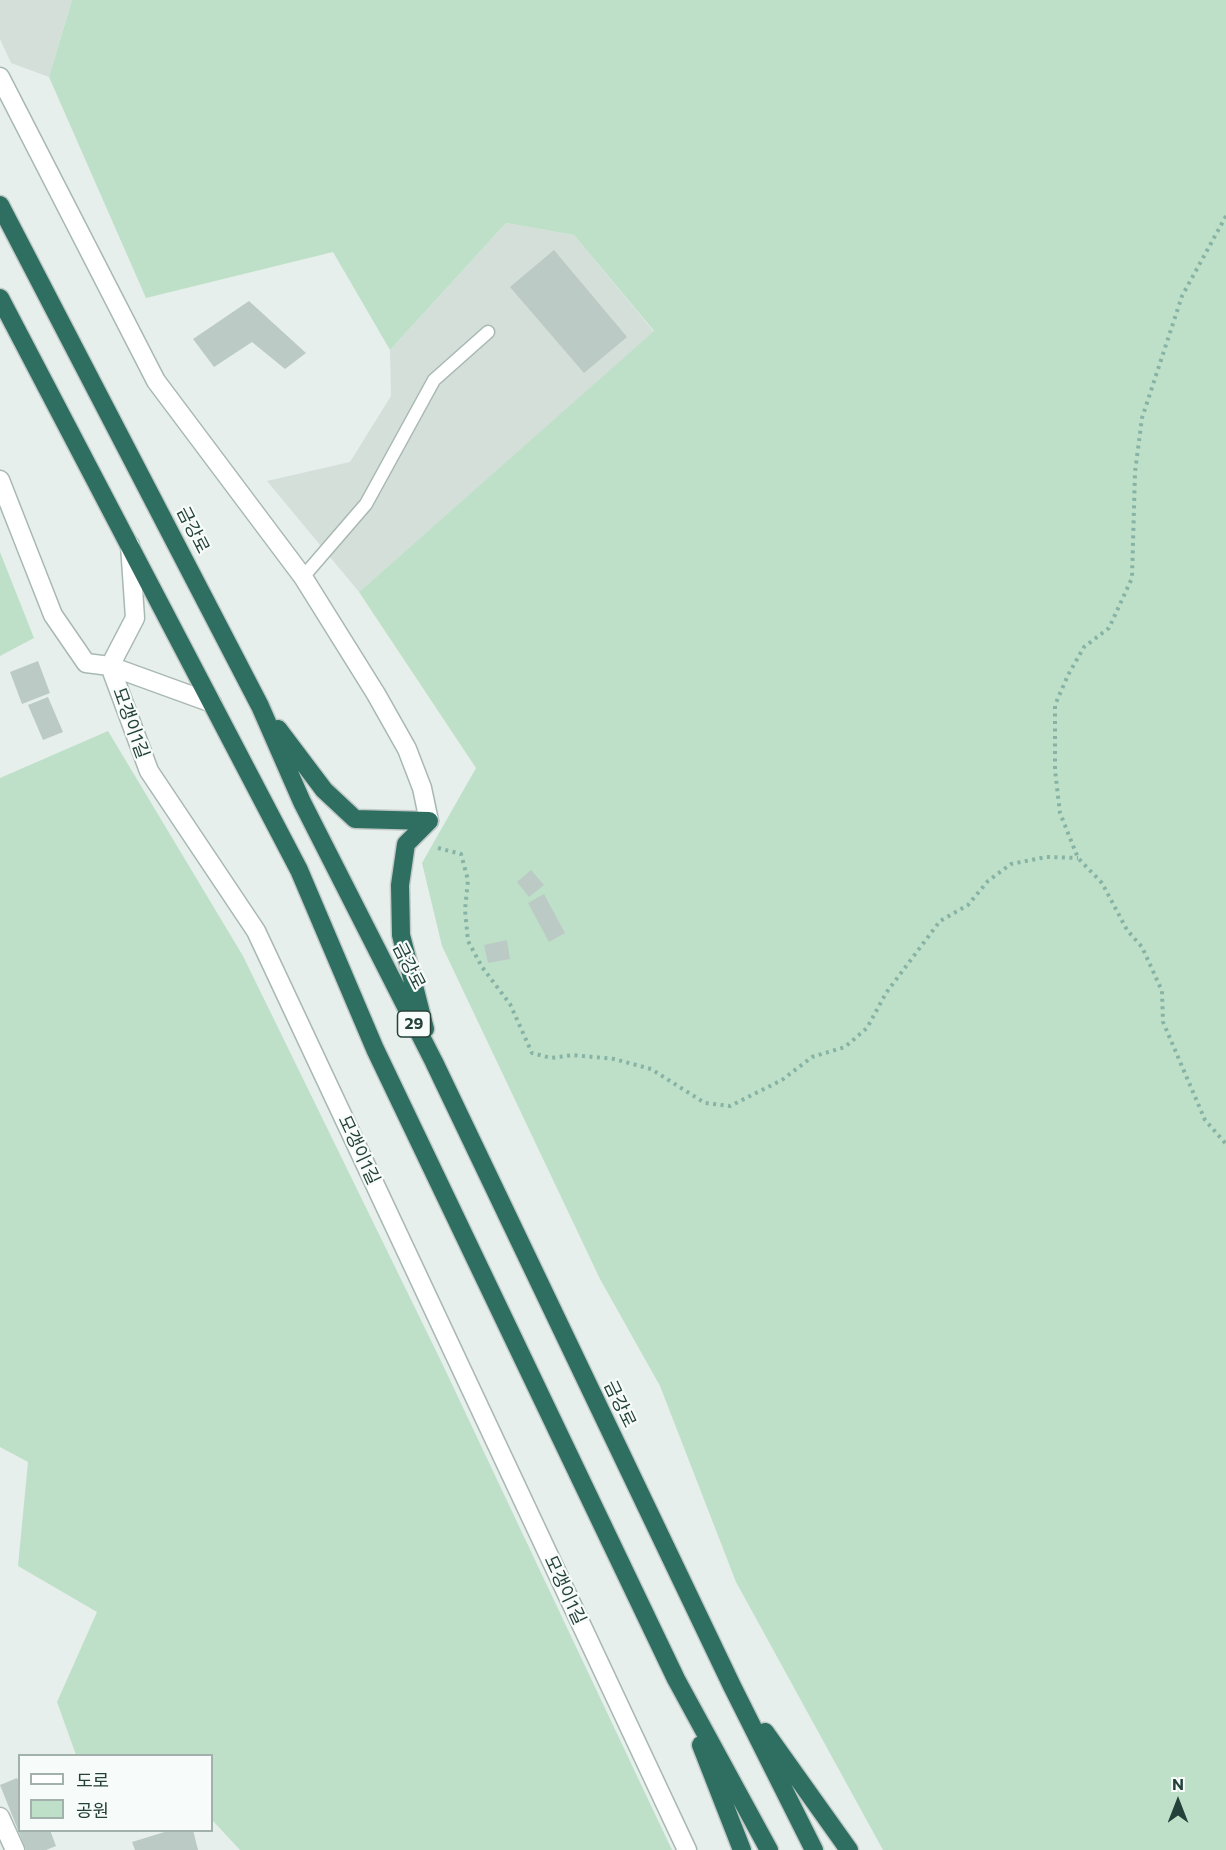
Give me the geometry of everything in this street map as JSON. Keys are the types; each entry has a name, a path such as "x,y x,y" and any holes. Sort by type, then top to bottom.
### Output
{"highway":[{"name":"금강로","path":"0,205 261,706 302,802 434,1062 732,1686 814,1850"},
{"name":"29","path":"0,298 299,870 375,1049 676,1679 769,1850"},
{"path":"261,706 324,790 355,819 389,822 429,821"},
{"path":"429,821 405,844 400,885 401,935 434,1062"},
{"path":"676,1679 742,1850"},
{"path":"732,1686 849,1850"}],"street":[{"path":"0,76 156,381 303,577 376,694 407,749 422,788 429,821"},
{"name":"모갱이1길","path":"0,480 53,615 87,663 110,666 149,771 256,931 687,1850"},
{"path":"130,544 135,618 110,666 212,703"},
{"path":"0,1817 15,1850"}],"lane":[{"path":"303,577 366,504 434,380 488,332"}],"path":[{"path":"1226,216 1182,296 1166,353 1142,418 1135,472 1132,578 1109,628 1084,647 1055,705 1055,770 1060,813 1078,858 1102,884 1127,930 1142,947 1162,991 1163,1022 1205,1120 1226,1144"},
{"path":"405,844 461,854 468,880 465,910 468,941 482,967 510,1004 532,1053 551,1058 573,1055 614,1059 642,1066 651,1069 705,1103 730,1106 782,1080 812,1057 845,1047 867,1028 886,993 940,921 968,904 988,881 1011,864 1046,857 1078,858"}],"shaded area":[{"path":"0,0 72,0 49,77 11,63 0,39"},
{"path":"506,223 574,235 654,332 359,592 267,481 350,462 391,396 390,350"}],"green space":[{"path":"72,0 1226,0 1226,1850 883,1850 736,1582 660,1386 600,1279 442,946 422,863 476,768 359,592 654,331 574,235 506,223 390,350 333,252 146,298 49,77"},
{"path":"0,552 34,638 0,656"},
{"path":"108,731 243,956 441,1361 672,1850 240,1850 213,1821 213,1754 76,1754 57,1702 97,1612 18,1566 28,1462 0,1447 0,778"}],"building":[{"path":"554,250 627,337 584,373 510,287"},
{"path":"249,301 306,353 285,369 252,342 214,367 193,339"},
{"path":"38,661 50,693 22,704 10,672"},
{"path":"48,697 63,732 43,740 28,705"},
{"path":"531,870 544,885 529,897 517,882"},
{"path":"544,894 565,933 549,942 528,903"},
{"path":"507,940 510,959 488,963 484,945"},
{"path":"17,1778 18,1780 18,1830 0,1785"},
{"path":"19,1832 51,1832 56,1846 46,1850 26,1850"},
{"path":"164,1832 194,1832 198,1850 135,1850 132,1842"}]}
